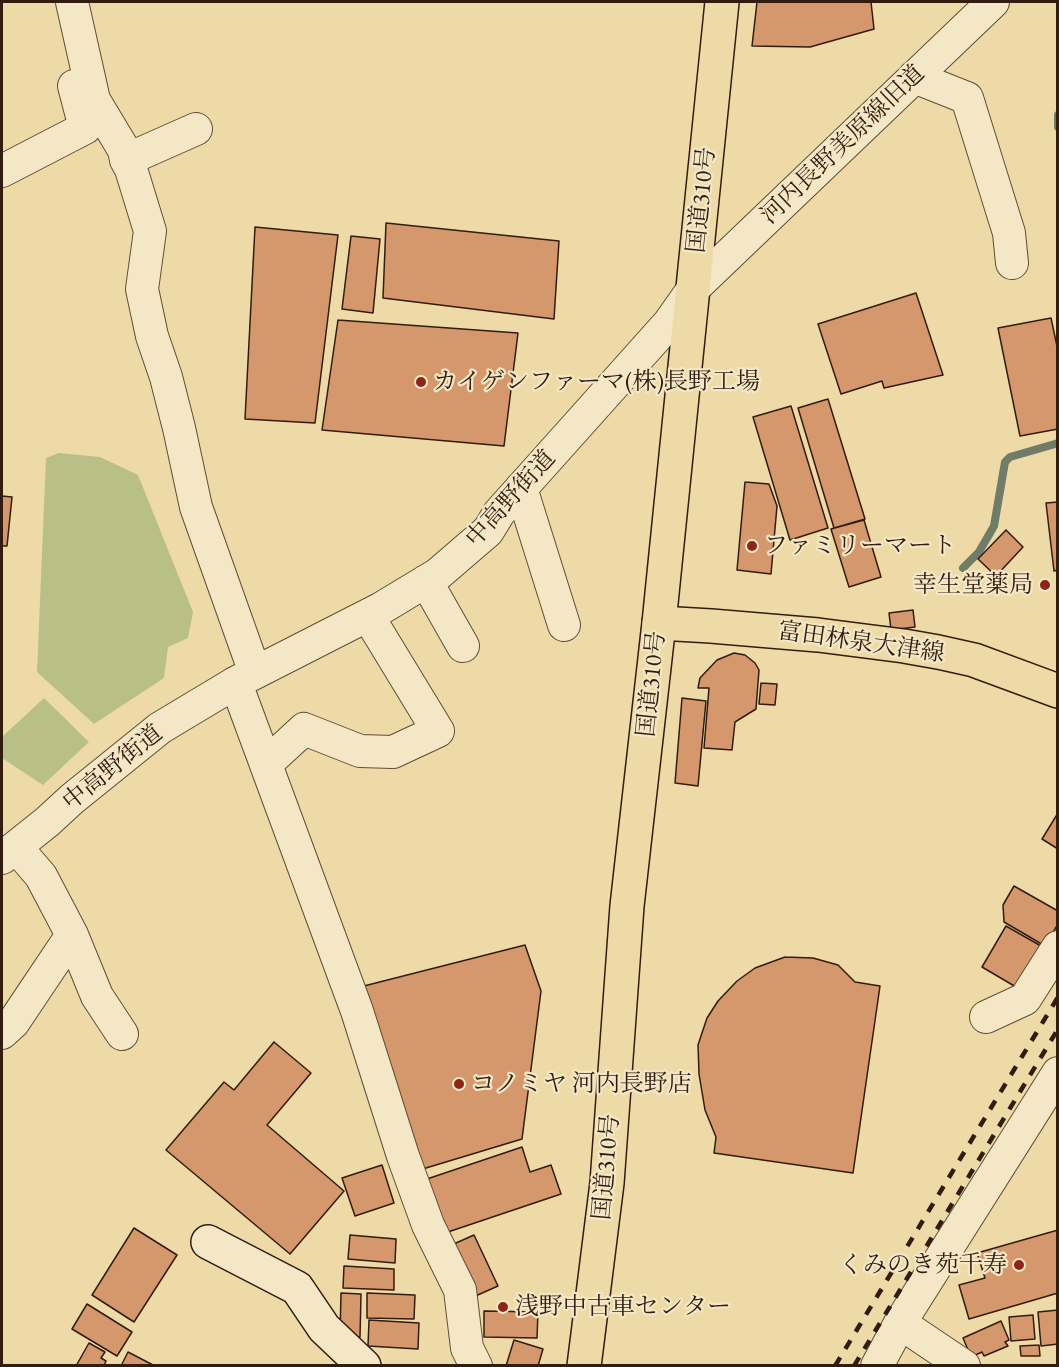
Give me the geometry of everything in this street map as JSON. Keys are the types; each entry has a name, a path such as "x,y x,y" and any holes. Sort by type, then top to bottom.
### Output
{"main road":[{"name":"国道310号","path":"584,1365 607,1183 627,906 659,623 722,2"},
{"name":"富田林泉大津線","path":"659,623 818,635 915,648 974,660 1058,691"}],"street":[{"path":"2,171 85,128 53,2"},
{"path":"72,2 94,100 124,150 150,231 142,289 152,336 166,377 196,507 245,678 266,764 357,1011 403,1156 428,1225 460,1290 467,1348 476,1365"},
{"name":"河内長野美原線旧道","path":"693,289 993,2"},
{"path":"914,77 967,98 1010,233 1012,263"},
{"path":"126,160 196,129"},
{"name":"中高野街道","path":"9,852 160,728 245,678 368,616 438,574 488,531 499,513 669,323 693,289"},
{"path":"521,488 564,625"},
{"path":"426,581 463,646"},
{"path":"266,764 304,729 360,751 393,752 438,731 368,616"},
{"path":"9,852 41,876 72,935 97,996 122,1034"},
{"path":"2,1033 13,1023 72,935"},
{"path":"986,1017 1025,999 1058,947"},
{"path":"877,1365 900,1323 1058,1073"},
{"path":"208,1242 297,1288 324,1328 364,1365"},
{"path":"900,1323 964,1365"}],"green space":[{"path":"59,453 100,457 138,475 193,612 188,638 168,647 164,678 94,724 37,672 46,458"},
{"path":"44,698 89,742 43,785 2,758 2,737"}],"building":[{"path":"757,2 871,2 874,29 810,47 752,46"},
{"path":"386,223 559,241 554,319 383,298"},
{"path":"255,227 338,235 315,423 245,419"},
{"path":"351,236 380,239 373,313 342,309"},
{"path":"916,293 943,375 884,388 882,381 841,394 818,324"},
{"path":"1051,318 1058,351 1058,429 1020,436 998,328"},
{"name":"カイゲンファーマ(株)長野工場","path":"338,320 518,333 504,446 322,430"},
{"path":"828,399 865,519 834,528 798,408"},
{"path":"791,406 828,528 790,540 753,417"},
{"path":"745,482 769,484 777,506 771,574 737,570"},
{"path":"2,496 12,497 7,546 2,546"},
{"path":"1058,502 1058,570 1054,571 1046,503"},
{"path":"864,520 881,577 849,587 831,529"},
{"path":"1006,530 1023,547 996,576 978,559"},
{"path":"913,610 915,627 891,630 889,613"},
{"path":"734,653 745,655 755,663 759,670 756,709 735,722 732,750 704,748 709,688 698,688 700,678 717,660"},
{"path":"761,683 777,684 775,705 759,704"},
{"path":"682,698 706,701 698,786 675,783"},
{"path":"1058,813 1058,849 1042,839"},
{"path":"1014,886 1058,911 1058,924 1045,946 1004,922 1003,905"},
{"path":"1006,926 1041,946 1016,987 982,967"},
{"name":"コノミヤ 河内長野店","path":"525,945 541,991 522,1139 416,1171 356,988"},
{"path":"785,957 813,958 838,965 855,982 880,986 853,1173 714,1153 716,1137 705,1110 699,1074 698,1045 707,1018 718,1001 737,981 755,968"},
{"path":"274,1042 311,1073 267,1125 344,1191 290,1254 166,1150 224,1082 234,1090"},
{"path":"522,1147 530,1172 551,1165 561,1194 442,1234 424,1180"},
{"path":"382,1165 394,1203 355,1216 342,1178"},
{"path":"134,1228 177,1255 134,1322 92,1295"},
{"name":"くみのき苑千寿","path":"1058,1230 1058,1293 969,1319 959,1285 985,1278 977,1253"},
{"path":"350,1235 396,1239 395,1263 348,1259"},
{"path":"474,1235 498,1286 471,1298 447,1247"},
{"path":"344,1266 394,1269 394,1290 343,1288"},
{"path":"341,1293 361,1294 360,1337 340,1337"},
{"path":"367,1293 415,1295 414,1319 367,1318"},
{"path":"87,1304 132,1332 117,1356 72,1329"},
{"path":"1058,1310 1058,1344 1041,1346 1038,1312"},
{"path":"484,1311 538,1312 537,1338 484,1337"},
{"path":"1033,1315 1035,1339 1011,1341 1009,1317"},
{"path":"369,1320 419,1323 418,1349 368,1346"},
{"path":"1001,1321 1009,1340 1005,1342 1008,1346 984,1356 982,1352 971,1357 963,1338"},
{"path":"514,1340 543,1349 538,1366 506,1366"},
{"path":"89,1343 105,1352 101,1358 106,1361 104,1366 76,1366"},
{"path":"1039,1345 1040,1356 1021,1356 1020,1346"},
{"path":"128,1352 155,1366 121,1366"}],"waterway":[{"path":"1058,115 1058,127"},
{"path":"963,568 979,552 994,526 1005,462 1010,457 1058,443"}],"railway":[{"path":"835,1366 1058,997"},
{"path":"854,1366 1058,1029"}],"place":[{"name":"カイゲンファーマ(株)長野工場","path":"421,382"},
{"name":"ファミリーマート","path":"752,546"},
{"name":"幸生堂薬局","path":"1045,585"},
{"name":"コノミヤ 河内長野店","path":"459,1084"},
{"name":"くみのき苑千寿","path":"1019,1265"},
{"name":"浅野中古車センター","path":"503,1307"}]}
